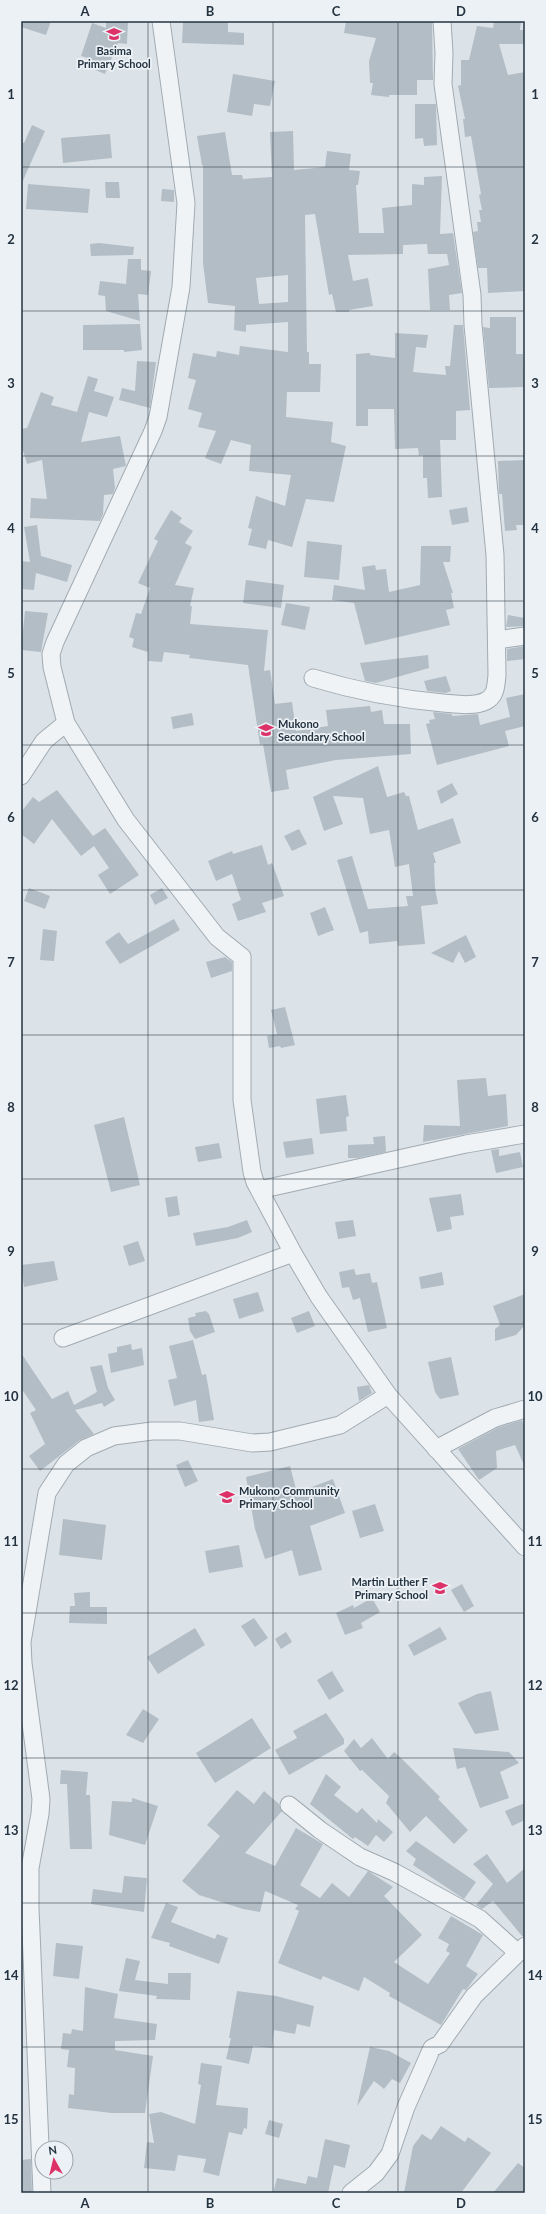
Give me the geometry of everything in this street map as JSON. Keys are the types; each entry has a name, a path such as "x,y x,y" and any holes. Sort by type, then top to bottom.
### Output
{"street":[{"path":"161,21 186,203 181,287 158,417 153,431 55,642 51,654 52,667 66,723 126,820 217,937 242,957 242,1100 252,1172 259,1190 292,1253 319,1297 388,1396 525,1547"},
{"path":"313,678 344,687 394,698 465,705 486,701 495,693 497,674 497,640 494,540 473,325 472,295 443,84 444,53 442,21"},
{"path":"497,640 525,636"},
{"path":"21,776 44,741 66,723"},
{"path":"259,1190 466,1144 525,1134"},
{"path":"62,1338 292,1253"},
{"path":"42,2193 30,1908 30,1868 40,1814 41,1799 23,1663 22,1642 47,1493 66,1464 74,1456 86,1448 114,1436 152,1431 180,1431 252,1443 270,1442 340,1425 388,1396"},
{"path":"436,1449 495,1418 525,1409"},
{"path":"289,1805 320,1830 360,1858 394,1872 480,1919 521,1949 474,1996 440,2044 432,2048 406,2108 390,2154 376,2172 351,2193"}],"building":[{"path":"21,21 51,21 46,35 21,27"},
{"path":"106,21 128,21 127,44 118,43 105,74 88,67 92,59 81,56 92,23 106,28"},
{"path":"183,21 228,21 228,32 244,33 244,45 182,43"},
{"path":"346,21 432,21 433,80 417,80 417,95 389,95 389,97 371,95 373,83 370,83 369,61 376,38 344,33"},
{"path":"494,21 521,21 520,30 525,30 525,44 499,44 508,75 525,72 525,291 488,293 487,268 478,268 473,232 478,231 477,222 481,222 479,210 482,210 479,195 481,194 471,136 465,137 463,119 465,119 458,86 461,85 461,60 469,60 477,26 493,28"},
{"path":"233,74 275,81 270,106 254,104 252,116 227,112"},
{"path":"415,104 436,104 437,145 424,146 423,138 415,139"},
{"path":"32,125 45,131 21,185 21,142 24,143"},
{"path":"293,131 294,170 325,167 327,151 351,154 349,170 360,171 358,185 356,185 359,233 384,233 382,208 412,205 412,184 424,185 424,177 442,176 440,234 453,233 462,293 449,295 450,310 430,310 428,269 449,265 447,254 428,254 427,244 403,245 403,254 348,255 353,281 368,278 373,306 349,310 349,312 336,312 332,294 329,295 315,214 305,215 307,352 309,352 309,364 321,364 320,392 287,392 286,417 333,422 331,442 346,446 334,502 306,499 292,547 268,540 266,549 248,545 252,529 248,528 256,496 285,506 291,475 249,471 251,445 231,440 221,464 205,458 216,431 198,427 202,413 188,409 196,380 188,378 193,353 216,357 217,351 239,355 240,346 288,352 288,322 246,325 246,332 234,330 235,306 208,303 203,263 203,165 197,136 225,132 232,175 242,175 243,179 272,177 270,132","holes":["288,275 288,302 259,304 256,278"]},
{"path":"110,134 112,158 63,163 61,138"},
{"path":"105,182 119,182 120,198 106,198"},
{"path":"28,184 90,189 88,213 26,209"},
{"path":"162,189 174,190 174,202 161,201"},
{"path":"99,243 134,247 133,255 91,256 90,244"},
{"path":"128,259 141,259 141,270 151,271 148,295 138,294 140,321 106,311 105,296 98,295 100,281 126,284"},
{"path":"490,317 516,317 516,354 523,354 524,387 489,388 483,327 490,328"},
{"path":"140,324 142,350 124,352 124,350 83,350 83,325"},
{"path":"454,325 463,325 470,410 456,411 456,440 440,440 442,497 428,498 427,478 423,478 423,455 419,456 418,448 395,449 394,409 368,409 368,426 356,426 356,354 370,353 370,355 395,358 395,333 428,335 426,348 416,347 413,372 446,375 445,366 450,366"},
{"path":"137,361 156,362 150,408 119,400 122,388 135,391"},
{"path":"88,376 98,379 94,391 114,397 107,417 89,412 81,442 120,436 126,466 113,469 115,488 113,494 104,495 103,514 100,521 30,518 31,498 47,499 42,460 27,464 21,444 21,429 27,428 41,392 54,397 51,405 77,412"},
{"path":"525,460 525,525 516,525 517,530 505,531 502,494 499,494 498,461"},
{"path":"467,507 469,522 452,525 449,510"},
{"path":"171,510 182,518 179,522 193,531 185,543 192,547 175,585 194,588 190,606 192,606 190,624 268,630 264,671 270,670 275,704 292,702 296,731 328,726 326,710 370,706 371,712 382,710 384,724 410,724 411,754 336,760 286,770 289,789 271,792 263,744 260,745 248,665 189,658 190,655 164,652 162,662 148,661 148,652 132,647 134,639 129,637 136,613 141,614 150,588 138,583 158,541 154,539"},
{"path":"37,525 41,556 72,565 67,582 36,573 34,590 21,589 21,561 30,562 24,527"},
{"path":"307,541 342,545 339,580 304,577"},
{"path":"421,546 451,546 450,562 443,562 453,593 451,593 454,608 446,610 450,625 365,645 354,603 332,600 334,585 365,590 362,567 375,565 376,570 386,569 389,592 420,585"},
{"path":"246,580 284,585 281,608 243,603"},
{"path":"286,603 310,607 305,630 281,625"},
{"path":"25,611 48,613 41,652 21,650"},
{"path":"508,615 525,618 525,626 506,627"},
{"path":"525,646 525,659 507,661 507,649"},
{"path":"428,655 429,668 376,683 365,681 360,663"},
{"path":"446,676 451,691 446,693 427,691 424,681"},
{"path":"525,694 525,726 505,731 509,746 437,765 426,724 430,723 429,720 435,719 433,712 452,714 452,716 478,714 480,725 510,717 506,698"},
{"path":"192,713 194,725 173,729 171,717"},
{"path":"378,766 387,797 404,792 406,796 409,796 418,830 453,818 461,843 433,853 436,863 434,863 435,888 438,904 421,906 425,944 398,946 397,941 369,944 368,931 360,933 337,860 352,856 368,909 408,906 406,896 413,896 409,864 395,867 389,830 370,834 363,798 333,796 343,824 324,831 313,797"},
{"path":"452,783 458,794 441,804 437,791"},
{"path":"57,790 93,836 105,828 139,875 110,894 98,875 109,868 94,846 81,856 52,819 34,844 21,834 21,812 33,797 39,802"},
{"path":"299,829 307,844 292,851 284,836"},
{"path":"262,845 268,865 272,863 284,896 262,903 266,912 238,921 232,904 241,900 232,874 216,881 208,861 232,851 233,854"},
{"path":"29,888 50,896 45,909 24,901"},
{"path":"162,888 168,898 155,905 150,895"},
{"path":"325,907 334,930 318,936 310,913"},
{"path":"174,919 180,930 120,964 105,942 119,932 128,944"},
{"path":"43,929 57,931 54,961 40,960"},
{"path":"466,935 476,957 465,963 459,951 453,963 431,953"},
{"path":"225,957 232,962 232,971 211,978 206,962"},
{"path":"285,1007 295,1045 281,1048 280,1046 269,1048 267,1036 277,1034 271,1010"},
{"path":"486,1078 488,1096 506,1094 508,1126 423,1142 424,1125 460,1126 457,1080"},
{"path":"346,1095 349,1116 346,1117 347,1131 320,1134 316,1099"},
{"path":"124,1117 140,1185 111,1192 94,1125"},
{"path":"385,1136 386,1152 358,1158 348,1158 348,1145 374,1144 373,1137"},
{"path":"312,1138 314,1154 286,1158 283,1142"},
{"path":"219,1143 222,1158 198,1162 195,1147"},
{"path":"499,1149 499,1156 520,1152 523,1167 496,1173 491,1150"},
{"path":"461,1194 464,1215 450,1217 452,1229 437,1232 429,1198"},
{"path":"177,1196 180,1215 168,1217 165,1198"},
{"path":"247,1220 252,1232 238,1238 196,1246 193,1233 228,1227"},
{"path":"353,1220 356,1236 338,1239 335,1222"},
{"path":"138,1241 145,1261 129,1266 123,1246"},
{"path":"54,1261 58,1280 24,1287 21,1265"},
{"path":"354,1269 356,1275 370,1273 372,1283 377,1282 387,1328 368,1332 360,1298 353,1300 349,1287 342,1288 339,1272"},
{"path":"442,1272 444,1285 421,1289 419,1277"},
{"path":"258,1292 264,1311 239,1319 233,1299"},
{"path":"525,1294 525,1325 516,1335 495,1341 495,1329 500,1325 493,1306"},
{"path":"206,1311 209,1314 215,1332 195,1339 190,1331 188,1318 196,1316 195,1313"},
{"path":"309,1311 315,1326 297,1333 291,1318"},
{"path":"193,1340 202,1375 206,1374 214,1420 199,1422 196,1400 174,1406 168,1380 177,1378 169,1346"},
{"path":"131,1344 132,1350 142,1348 144,1365 111,1373 108,1354 117,1352 117,1347"},
{"path":"21,1353 52,1399 68,1391 74,1405 97,1392 90,1367 102,1365 108,1388 115,1400 104,1407 102,1403 75,1410 94,1434 80,1440 40,1471 29,1456 45,1444 30,1413 36,1410 21,1388"},
{"path":"451,1357 459,1395 440,1399 435,1392 428,1362"},
{"path":"369,1385 372,1393 359,1401 357,1387"},
{"path":"522,1420 525,1429 525,1467 515,1445 496,1451 497,1468 479,1480 458,1449 499,1427"},
{"path":"188,1460 198,1481 185,1487 176,1465"},
{"path":"290,1466 296,1489 301,1488 301,1491 333,1479 345,1513 310,1526 322,1570 299,1576 292,1550 265,1559 255,1529 246,1477"},
{"path":"375,1504 384,1531 360,1538 352,1511"},
{"path":"63,1519 106,1525 102,1560 59,1555"},
{"path":"239,1545 243,1567 209,1573 205,1551"},
{"path":"462,1584 474,1606 464,1612 451,1590"},
{"path":"90,1592 90,1607 107,1607 107,1624 69,1623 70,1606 75,1606 74,1593"},
{"path":"372,1598 380,1612 361,1623 363,1628 345,1635 336,1613 353,1605 354,1608"},
{"path":"254,1618 268,1638 255,1647 241,1626"},
{"path":"440,1627 447,1639 414,1656 408,1645"},
{"path":"195,1628 205,1645 158,1674 147,1657"},
{"path":"286,1632 292,1642 281,1649 275,1639"},
{"path":"332,1671 344,1691 329,1700 317,1680"},
{"path":"491,1691 499,1730 475,1734 458,1703 477,1694"},
{"path":"143,1709 159,1719 143,1743 126,1735"},
{"path":"326,1713 344,1739 344,1744 289,1775 275,1750 297,1738 293,1731"},
{"path":"252,1718 271,1748 215,1783 196,1753"},
{"path":"372,1738 388,1759 394,1752 401,1758 440,1797 438,1799 468,1830 454,1844 426,1816 410,1832 386,1803 389,1796 362,1770 360,1771 344,1751 354,1739 361,1748"},
{"path":"453,1748 509,1752 519,1763 500,1772 509,1798 480,1808 465,1767 457,1769"},
{"path":"61,1770 88,1772 86,1795 90,1795 92,1849 70,1849 67,1784 60,1784"},
{"path":"326,1774 341,1787 334,1795 357,1813 362,1808 377,1823 378,1819 393,1832 384,1842 376,1835 368,1846 355,1837 353,1839 310,1804"},
{"path":"237,1790 254,1804 264,1791 279,1804 282,1811 245,1853 275,1866 296,1828 323,1844 300,1885 320,1898 332,1883 349,1897 368,1871 393,1887 384,1896 422,1935 394,1962 428,1984 450,1953 446,1951 449,1944 438,1938 451,1916 483,1935 466,1966 478,1974 466,1990 463,1989 441,2025 389,1996 390,1993 364,1977 359,1991 323,1976 321,1980 278,1963 299,1911 295,1909 298,1905 265,1891 260,1912 243,1909 199,1895 182,1881 220,1836 207,1825"},
{"path":"132,1798 158,1806 145,1845 109,1835 112,1801 132,1802"},
{"path":"525,1803 525,1820 512,1826 505,1811"},
{"path":"416,1841 476,1882 464,1899 413,1865 416,1859 406,1851"},
{"path":"487,1854 507,1883 525,1868 525,1936 522,1936 493,1901 482,1909 476,1905 493,1884 473,1864"},
{"path":"124,1876 147,1878 144,1912 91,1904 93,1889 122,1893"},
{"path":"166,1903 178,1907 171,1922 215,1939 217,1934 228,1938 219,1964 169,1946 170,1943 151,1938"},
{"path":"56,1943 83,1946 79,1979 53,1976"},
{"path":"126,1958 140,1961 135,1980 168,1984 168,1973 191,1973 190,2000 156,1999 157,1996 119,1991"},
{"path":"85,1987 118,1994 114,2018 157,2024 155,2040 115,2041 115,2050 153,2056 145,2113 112,2113 68,2108 69,2094 74,2095 75,2068 67,2067 69,2050 61,2049 63,2033 71,2034 72,2029 83,2031"},
{"path":"237,1991 276,1996 314,2006 310,2027 297,2024 295,2034 274,2030 272,2048 253,2046 249,2064 226,2059 231,2038 229,2038"},
{"path":"370,2047 389,2051 411,2063 400,2083 392,2079 384,2089 374,2081 357,2106"},
{"path":"201,2063 222,2066 216,2105 248,2108 247,2129 244,2128 242,2135 229,2132 219,2176 203,2172 206,2159 178,2155 175,2171 144,2168 147,2142 154,2143 149,2114 161,2112 195,2124 201,2085 198,2084"},
{"path":"269,2120 283,2124 279,2138 265,2134"},
{"path":"441,2126 465,2142 468,2137 491,2153 461,2193 404,2193 413,2146 422,2134 431,2140"},
{"path":"325,2139 350,2145 345,2168 334,2165 328,2193 273,2193 277,2178 306,2184 308,2176 317,2178"},
{"path":"31,2159 32,2193 21,2193 21,2160"},
{"path":"518,2163 525,2168 525,2193 493,2193"}],"place":[{"name":"Basima Primary School","path":"114,34"},
{"name":"Mukono Secondary School","path":"266,730"},
{"name":"Mukono Community Primary School","path":"227,1497"},
{"name":"Martin Luther F Primary School","path":"440,1588"}]}
